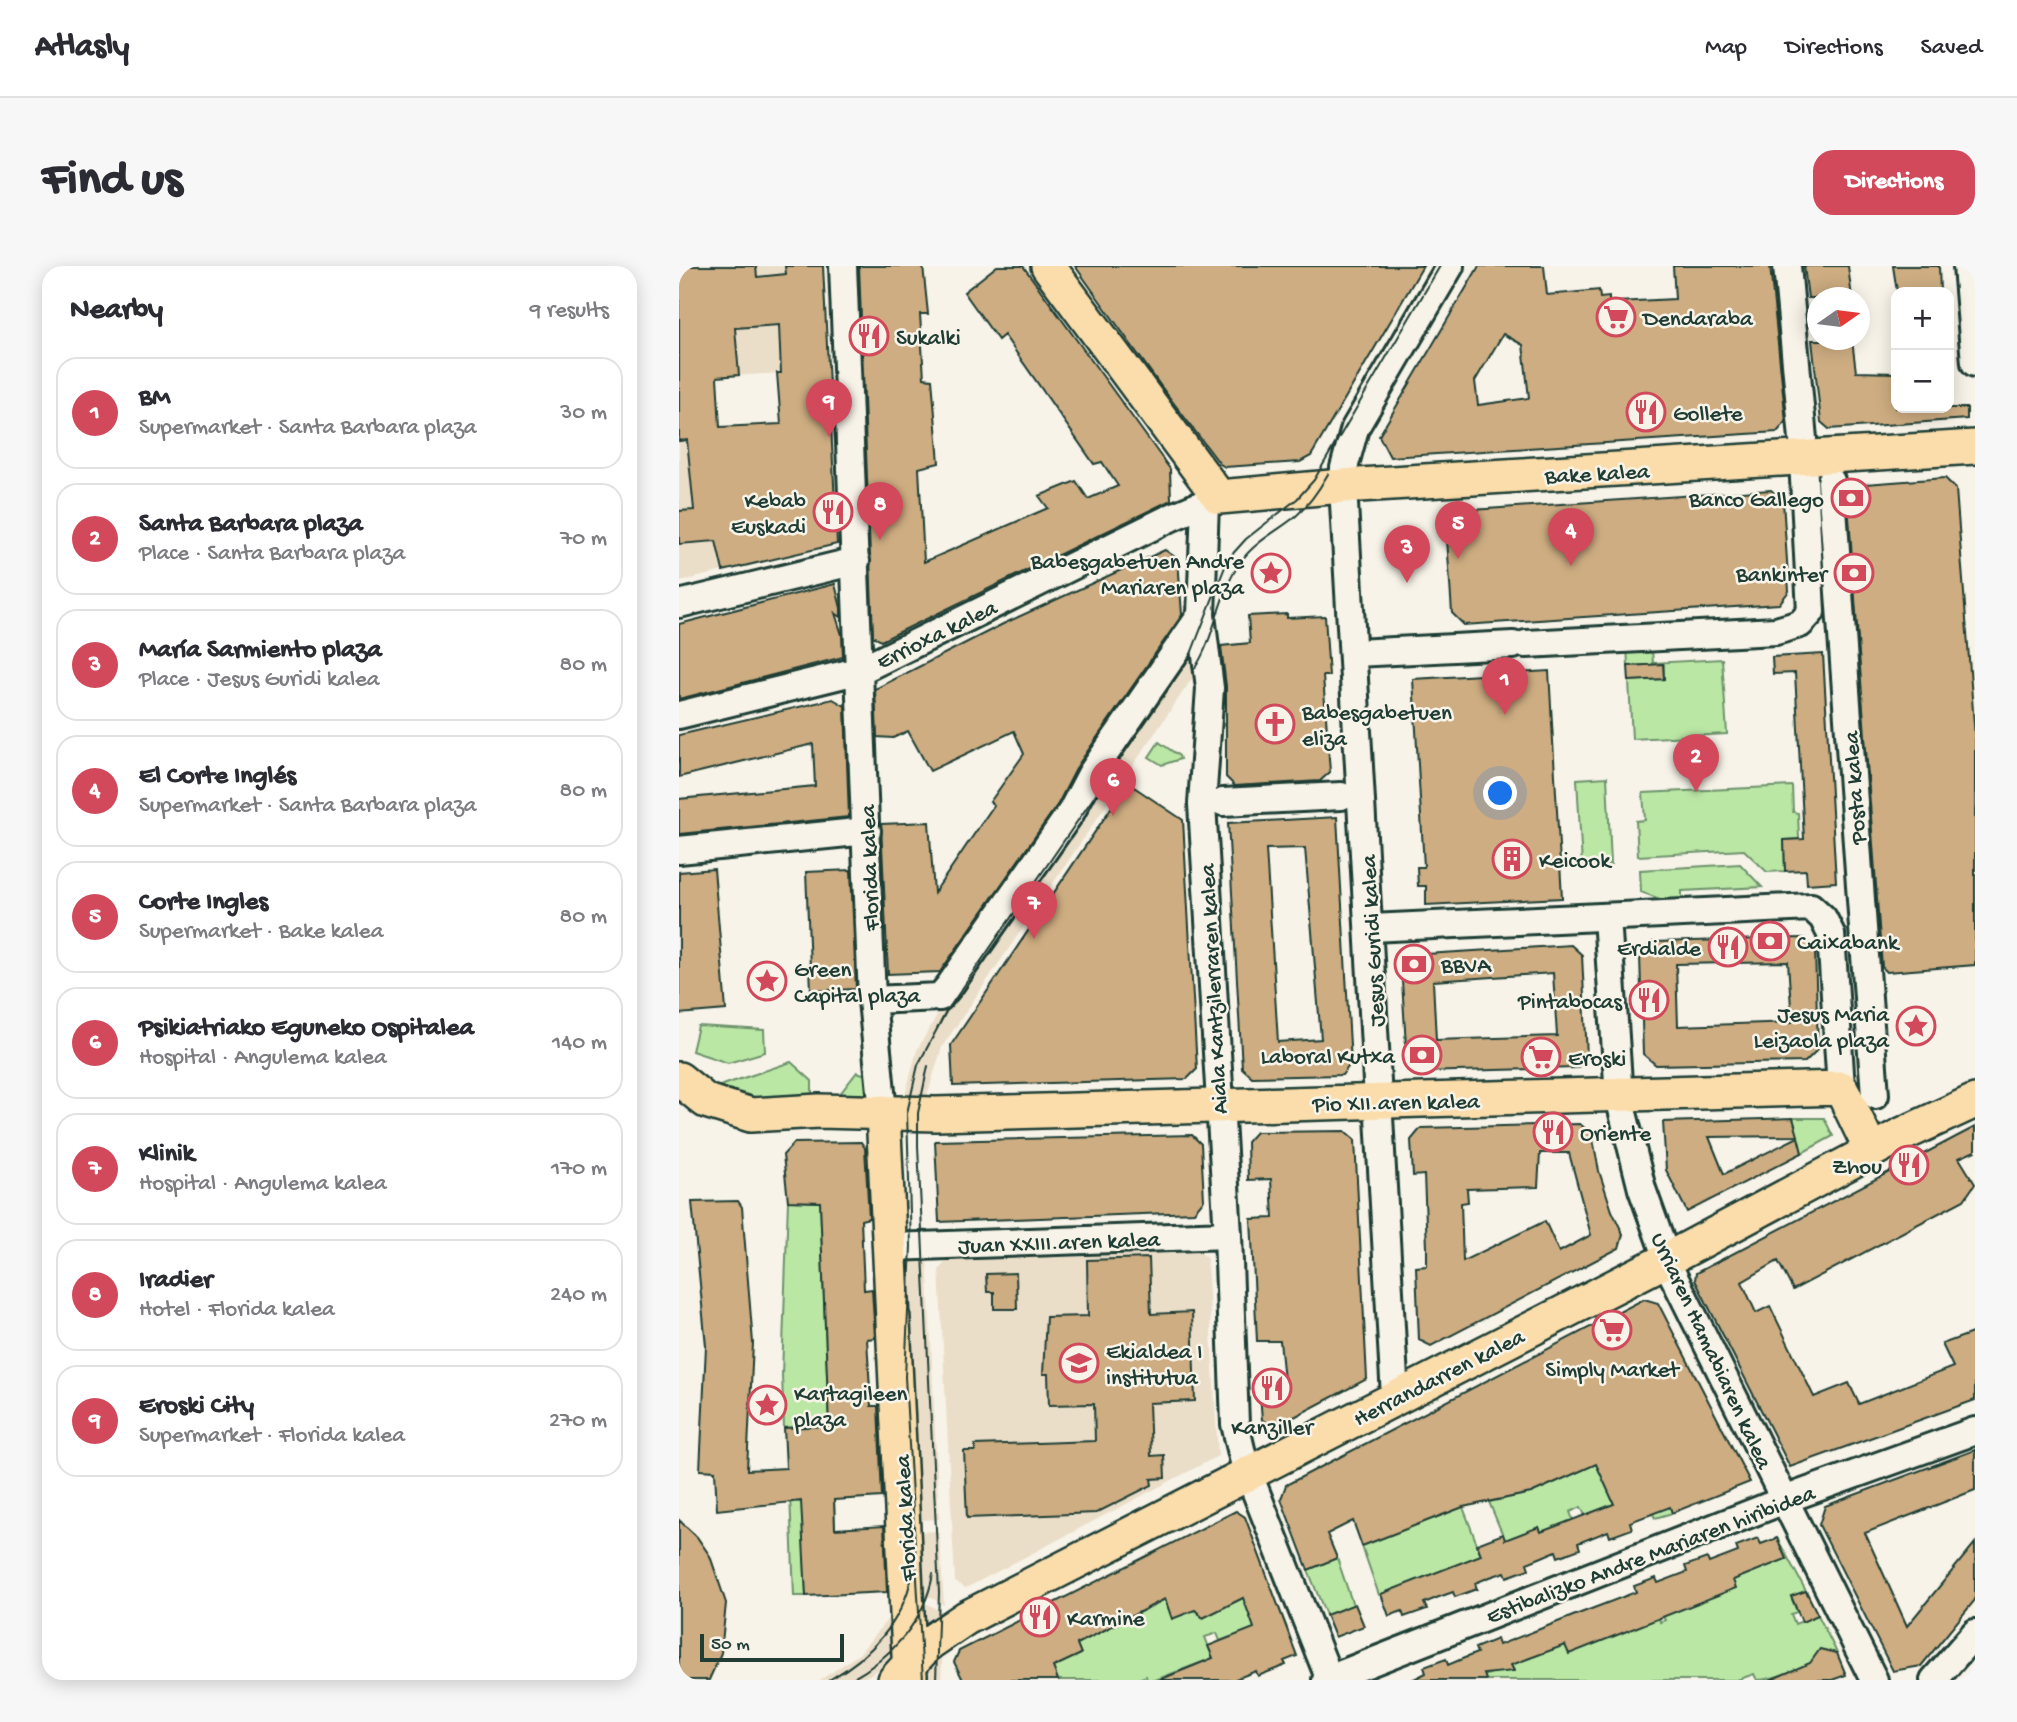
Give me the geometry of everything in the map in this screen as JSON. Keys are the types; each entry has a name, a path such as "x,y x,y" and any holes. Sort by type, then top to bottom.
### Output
{"main road":[{"path":"1048,266 1212,500"},
{"name":"Bake kalea","path":"1212,500 1343,486 1803,449 1975,447"},
{"path":"679,1079 706,1101 744,1114 884,1120"},
{"path":"1841,1088 1871,1150"},
{"name":"Pio XII.aren kalea","path":"884,1120 936,1114 1619,1097 1841,1088"},
{"name":"Herrandarren kalea","path":"905,1675 929,1643 954,1625 1668,1259 1871,1150 1975,1101"},
{"path":"679,1106 714,1126 737,1132 884,1120"},
{"name":"Florida kalea","path":"884,1120 891,1247 905,1675"}],"street":[{"name":"Florida kalea","path":"843,266 873,1000 884,1120"},
{"name":"Jesus Guridi kalea","path":"1395,1397 1381,1102 1343,486 1356,428 1450,266"},
{"path":"1355,653 1776,631 1800,624 1811,612 1803,449 1787,266"},
{"path":"1967,266 1975,363"},
{"name":"Posta kalea","path":"1831,481 1875,1095"},
{"name":"Aiala Kantzilerraren kalea","path":"1212,500 1201,615 1210,688 1201,789 1228,1235 1235,1424 1249,1473 1328,1680"},
{"name":"Errioxa kalea","path":"679,715 861,670 1212,500"},
{"path":"679,604 856,561"},
{"path":"873,1000 940,997 1071,812 1091,774 1201,615"},
{"path":"1223,802 1341,796"},
{"path":"679,850 867,831"},
{"path":"1371,928 1811,907 1823,918 1831,934 1841,1088"},
{"name":"Urriaren Hamabiaren kalea","path":"1607,917 1619,1097 1632,1155 1668,1259 1783,1501 1874,1680"},
{"name":"Juan XXIII.aren kalea","path":"891,1247 1228,1235"},
{"name":"Estibalizko Andre Mariaren hiribidea","path":"1328,1680 1783,1501 1975,1431"},
{"path":"1934,1680 1975,1633"}],"shaded area":[{"path":"679,266 823,266 828,370 717,377 710,438 716,541 723,571 679,582"},
{"path":"1189,644 1202,664 942,1047 924,1106 903,1103 917,1050 937,1015"},
{"name":"Ekialdea I institutua","path":"1198,1250 1207,1258 1218,1456 966,1588 955,1582 939,1270 948,1258"},
{"path":"927,1254 939,1519 909,1521 905,1255"},
{"path":"939,1531 944,1605 930,1597 912,1595 909,1532"},
{"path":"913,1602 928,1604 945,1614 914,1644"},
{"path":"891,1615 896,1649 888,1664 861,1680 820,1680 859,1654"},
{"path":"943,1644 941,1680 924,1680 929,1667"}],"green space":[{"path":"1627,645 1652,650 1653,663 1722,659 1727,734 1632,739 1629,681 1664,679 1664,664 1628,666"},
{"path":"1159,742 1180,759 1162,765 1149,757"},
{"path":"1607,777 1611,864 1582,865 1577,779"},
{"path":"1792,786 1793,812 1798,813 1799,839 1784,840 1785,871 1767,872 1744,850 1638,856 1636,821 1645,820 1643,793"},
{"path":"1740,864 1762,887 1682,891 1682,907 1641,892 1640,870"},
{"path":"698,1026 764,1030 765,1052 728,1063 692,1051"},
{"path":"791,1062 812,1081 812,1096 839,1095 857,1072 872,1077 866,1094 855,1104 760,1106 705,1091"},
{"path":"1793,1118 1824,1118 1833,1136 1802,1153"},
{"path":"788,1201 820,1202 829,1426 784,1428 782,1375"},
{"path":"1596,1464 1663,1487 1672,1513 1655,1518 1653,1514 1646,1516 1637,1495 1585,1515 1581,1507 1570,1512 1573,1520 1541,1532 1539,1527 1507,1545 1489,1502 1531,1493"},
{"path":"796,1467 798,1502 834,1500 835,1528 803,1530 806,1596 794,1596 789,1468"},
{"path":"1463,1507 1481,1555 1379,1595 1362,1546"},
{"path":"1777,1538 1806,1591 1791,1597 1797,1612 1791,1614 1795,1624 1818,1615 1837,1653 1824,1664 1757,1680 1754,1674 1737,1680 1486,1680 1484,1676 1507,1667 1513,1669 1511,1665 1565,1644 1612,1637 1659,1617 1660,1622 1665,1620 1663,1616 1733,1580 1785,1559"},
{"path":"1337,1558 1353,1605 1326,1615 1308,1570"},
{"path":"1241,1592 1279,1608 1287,1628 1234,1648 1230,1637 1220,1641 1217,1633 1205,1637 1213,1658 1155,1680 1147,1680 1146,1676 1136,1680 1058,1680 1053,1667 1081,1654 1077,1644 1165,1599"}],"building":[{"path":"679,266 756,266 757,277 786,274 785,266 823,266 837,544 723,571 716,541 679,544 679,511 694,510 687,440 679,441","holes":["779,325 781,373 777,373 781,424 720,427 717,377 739,375 735,328"]},
{"path":"859,266 923,266 928,314 920,314 924,378 932,379 939,463 919,468 924,562 1048,508 1039,496 1076,481 1088,499 1118,486 1102,462 1094,464 1004,335 998,340 964,292 997,266 1023,266 1170,469 1171,500 881,641 873,636"},
{"path":"1075,266 1423,266 1311,456 1300,462 1225,467 1160,385"},
{"path":"1479,266 1544,266 1547,295 1599,290 1600,298 1609,297 1609,301 1616,302 1675,299 1673,266 1770,266 1786,422 1777,432 1390,457 1379,436","holes":["1503,334 1523,345 1529,398 1478,405 1475,381"]},
{"path":"1804,266 1848,266 1851,287 1807,287 1807,290"},
{"path":"1893,266 1939,266 1940,287 1896,287"},
{"path":"1813,350 1853,350 1856,372 1891,373 1891,413 1954,413 1954,408 1967,408 1967,419 1829,429 1821,422"},
{"path":"1945,478 1956,489 1975,737 1975,965 1887,972 1882,967 1847,490 1852,485"},
{"path":"1771,490 1783,501 1789,591 1779,604 1464,625 1452,613 1446,524 1457,511"},
{"path":"1165,550 1178,559 1182,615 1078,765 1058,804 940,972 888,974 881,824 929,822 934,893 994,805 990,802 1024,754 1014,731 930,771 908,731 893,738 877,737 875,689 1003,624"},
{"path":"835,584 841,608 841,617 835,613 842,635 843,657 679,699 679,624"},
{"name":"Babesgabetuen eliza","path":"1287,614 1287,618 1325,616 1329,676 1323,676 1330,772 1320,781 1235,786 1226,777 1226,686 1221,646 1250,643 1248,616"},
{"path":"1823,654 1836,882 1807,884 1806,870 1785,871 1784,840 1804,839 1795,673 1773,674 1772,657"},
{"path":"1663,664 1664,679 1629,681 1628,666"},
{"path":"1549,671 1562,898 1426,905 1426,886 1418,886 1417,867 1424,867 1413,679"},
{"path":"833,699 845,706 849,817 679,834 679,799 815,786 813,744 679,777 679,735"},
{"path":"1128,783 1183,820 1197,1069 1187,1079 953,1086 951,1045"},
{"path":"1337,817 1351,1063 1342,1075 1252,1077 1242,1068 1228,823","holes":["1305,848 1321,1039 1278,1042 1266,849"]},
{"path":"714,869 726,1010 679,1014 679,872"},
{"path":"851,870 856,989 811,991 806,872"},
{"path":"1803,938 1815,950 1818,1049 1805,1062 1656,1065 1643,1054 1640,955 1652,942","holes":["1788,962 1792,1022 1678,1026 1676,964"]},
{"path":"1571,945 1582,955 1587,1057 1577,1068 1418,1072 1407,1062 1401,965 1410,955","holes":["1553,973 1557,1036 1436,1040 1433,981"]},
{"path":"1793,1118 1798,1136 1709,1137 1724,1174 1798,1137 1802,1153 1687,1212 1666,1170 1663,1122"},
{"path":"1580,1124 1592,1134 1599,1171 1623,1234 1619,1248 1431,1346 1419,1340 1416,1267 1427,1266 1427,1248 1424,1175 1413,1176 1411,1140 1421,1128","holes":["1540,1153 1569,1153 1591,1235 1559,1252 1545,1221 1463,1261 1461,1203 1468,1202 1467,1189 1538,1187"]},
{"path":"1975,1127 1975,1151 1959,1158 1975,1184 1964,1200 1793,1290 1778,1261 1742,1282 1756,1313 1770,1306 1814,1397 1849,1383 1859,1404 1953,1367 1942,1344 1975,1332 1975,1400 1790,1467 1695,1280 1696,1273"},
{"path":"1345,1131 1355,1140 1367,1379 1275,1427 1262,1420 1259,1380 1284,1380 1280,1341 1257,1341 1251,1219 1273,1218 1271,1179 1248,1180 1247,1142 1256,1132"},
{"path":"1192,1135 1201,1144 1204,1200 1194,1212 939,1222 935,1141"},
{"path":"861,1142 865,1148 869,1218 861,1220 864,1290 872,1289 875,1338 867,1339 871,1406 878,1406 882,1497 834,1500 835,1529 884,1526 887,1592 806,1596 801,1501 717,1510 715,1471 700,1470 706,1346 692,1202 738,1201 742,1207 753,1343 747,1470 786,1468 784,1428 829,1426 820,1202 788,1201 783,1155 794,1143"},
{"path":"1149,1258 1151,1314 1192,1312 1195,1401 1149,1403 1151,1456 1164,1455 1165,1478 1151,1479 1152,1485 1096,1513 967,1518 964,1451 975,1451 975,1445 1095,1441 1094,1404 1049,1405 1048,1374 1043,1374 1046,1317 1088,1316 1087,1260"},
{"path":"1016,1273 1017,1309 994,1309 994,1292 987,1292 986,1274"},
{"path":"1644,1299 1658,1303 1750,1482 1672,1513 1670,1507 1630,1522 1632,1529 1610,1537 1608,1531 1578,1543 1580,1549 1558,1557 1556,1551 1527,1563 1529,1569 1507,1577 1505,1572 1490,1577 1475,1583 1477,1589 1455,1597 1453,1592 1439,1597 1424,1603 1427,1609 1404,1617 1402,1611 1389,1616 1381,1594 1481,1555 1477,1544 1503,1534 1505,1540 1539,1527 1541,1532 1614,1504 1596,1464 1531,1493 1463,1507 1362,1546 1353,1521 1327,1534 1337,1558 1308,1570 1281,1499 1286,1485"},
{"path":"1975,1450 1975,1490 1865,1533 1907,1626 1975,1543 1975,1600 1921,1666 1893,1671 1819,1525 1825,1506"},
{"path":"1236,1511 1245,1517 1297,1656 1284,1661 1286,1665 1258,1676 1256,1671 1233,1680 1159,1680 1213,1658 1208,1646 1254,1628 1243,1598 1203,1618 1195,1610 1172,1619 1165,1599 1077,1644 1081,1654 1053,1667 1058,1680 963,1680 954,1662 959,1651"},
{"path":"679,1520 697,1537 710,1556 726,1603 721,1653 709,1680 679,1680"},
{"path":"1758,1538 1761,1544 1777,1538 1786,1559 1733,1580 1736,1588 1569,1654 1565,1645 1511,1665 1514,1671 1484,1674 1486,1680 1412,1680 1426,1673 1424,1667 1446,1659 1448,1665 1477,1653 1475,1648 1497,1639 1499,1645 1636,1592 1634,1586 1656,1578 1658,1583 1687,1572 1685,1566 1707,1558 1709,1563 1738,1552 1736,1546"},
{"path":"1806,1591 1818,1615 1802,1622 1791,1596"},
{"path":"1355,1604 1364,1626 1335,1637 1326,1615"},
{"path":"1820,1649 1837,1653 1846,1675 1832,1680 1770,1680 1810,1663"}],"tram line":[{"path":"923,1680 905,1377 911,1246 907,1113 918,1065 946,1012 1189,659 1228,559 1246,539 1297,499 1314,480 1440,266"},
{"path":"1195,668 1234,572 1242,560 1260,542 1301,511 1328,474"},
{"path":"928,1066 918,1113 918,1146 939,1593 936,1680"},
{"path":"850,1680 879,1661 904,1636 922,1607 933,1574"},
{"path":"829,1680 858,1660 883,1636 901,1608 912,1575"}],"place":[{"name":"Dendaraba","path":"1616,317"},
{"name":"Sukalki","path":"869,336"},
{"name":"Gollete","path":"1646,412"},
{"name":"Eroski City","path":"829,437"},
{"name":"Banco Gallego","path":"1851,498"},
{"name":"Kebab Euskadi","path":"833,512"},
{"name":"Iradier","path":"880,540"},
{"name":"Corte Ingles","path":"1458,559"},
{"name":"El Corte Inglés","path":"1571,566"},
{"name":"Babesgabetuen Andre Mariaren plaza","path":"1271,573"},
{"name":"Bankinter","path":"1854,573"},
{"name":"María Sarmiento plaza","path":"1407,583"},
{"name":"BM","path":"1505,715"},
{"name":"Babesgabetuen eliza","path":"1275,724"},
{"name":"Santa Barbara plaza","path":"1696,792"},
{"name":"Psikiatriako Eguneko Ospitalea","path":"1113,816"},
{"name":"Keicook","path":"1512,859"},
{"name":"Klinik","path":"1034,939"},
{"name":"Caixabank","path":"1770,941"},
{"name":"Erdialde","path":"1728,947"},
{"name":"BBVA","path":"1414,964"},
{"name":"Green Capital plaza","path":"767,981"},
{"name":"Pintabocas","path":"1649,1000"},
{"name":"Jesus Maria Leizaola plaza","path":"1916,1026"},
{"name":"Laboral Kutxa","path":"1422,1055"},
{"name":"Eroski","path":"1541,1057"},
{"name":"Oriente","path":"1553,1132"},
{"name":"Zhou","path":"1909,1165"},
{"name":"Simply Market","path":"1612,1330"},
{"name":"Ekialdea I institutua","path":"1079,1363"},
{"name":"Kanziller","path":"1272,1388"},
{"name":"Kartagileen plaza","path":"767,1405"},
{"name":"Karmine","path":"1040,1617"}]}
